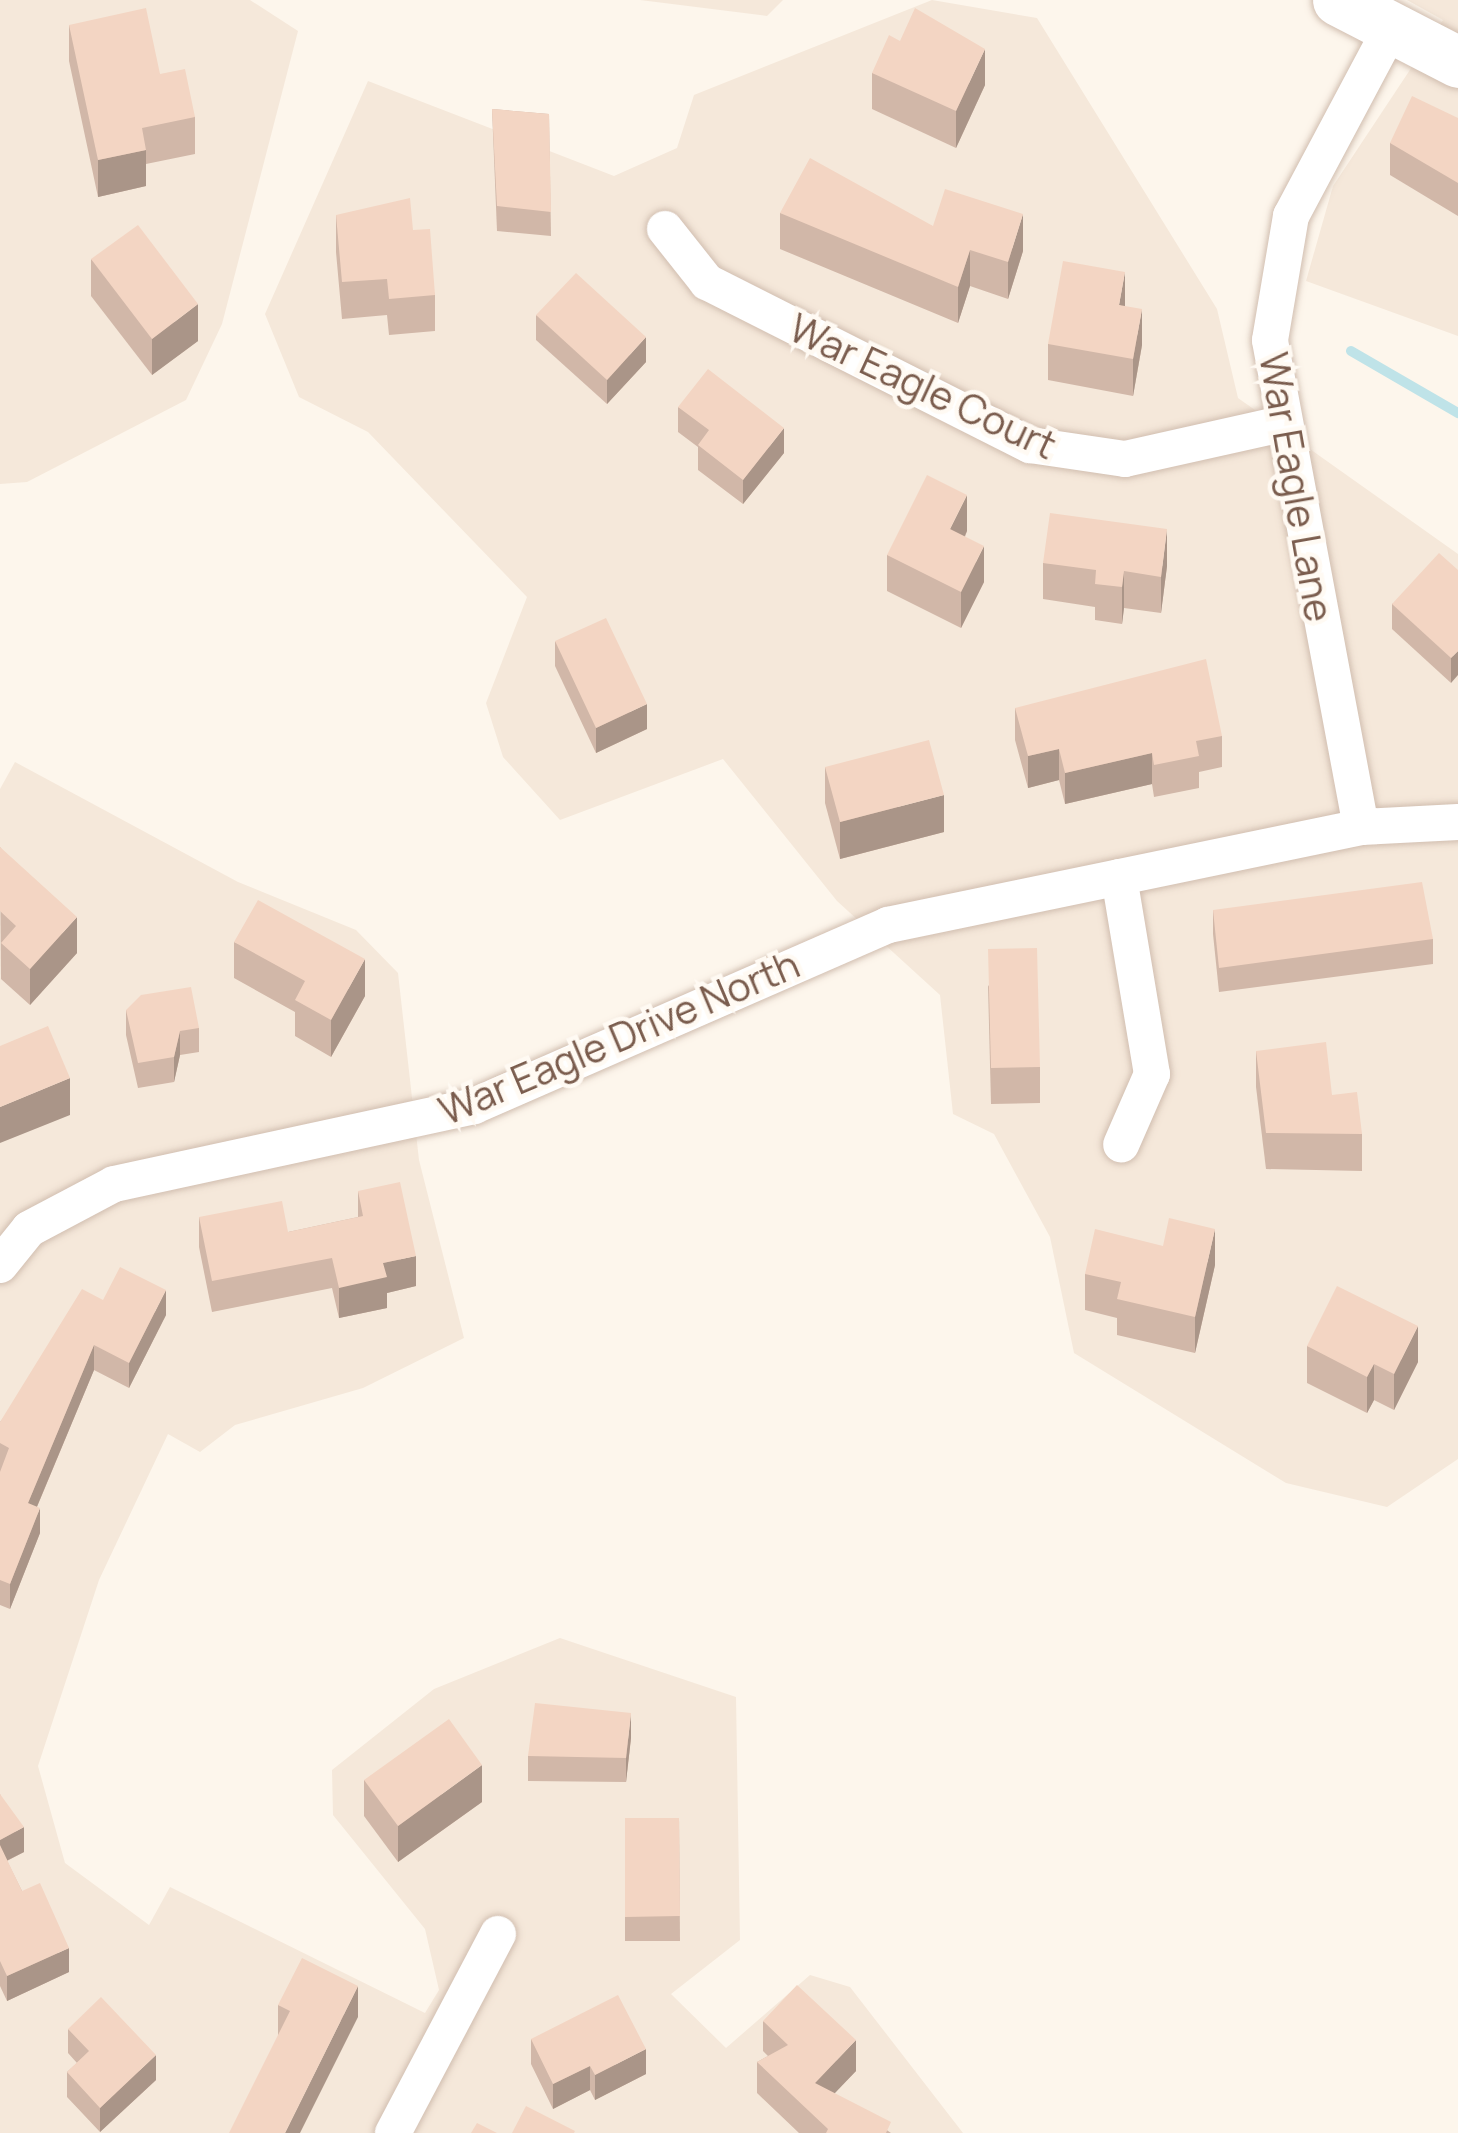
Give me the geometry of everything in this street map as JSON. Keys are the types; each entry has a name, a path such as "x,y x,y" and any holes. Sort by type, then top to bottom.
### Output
{"street":[{"path":"1339,0 1458,62"},
{"name":"War Eagle Lane","path":"1361,827 1281,424 1276,267 1316,155 1391,28"},
{"name":"War Eagle Court","path":"665,229 707,282 1030,446 1125,459 1281,424"},
{"name":"War Eagle Drive North","path":"0,1264 29,1229 114,1184 474,1106 888,926 1361,827 1458,821"},
{"path":"1119,877 1152,1074 1121,1145"},
{"path":"393,2133 499,1934"}],"shaded area":[{"path":"0,0 250,0 298,31 222,324 186,400 27,482 0,484"},
{"path":"640,0 783,0 767,16"},
{"path":"932,0 1037,18 1217,309 1238,398 1458,554 1458,1459 1387,1507 1286,1483 1074,1353 1050,1237 994,1134 953,1114 940,995 837,901 723,759 560,820 503,757 486,703 527,597 368,432 299,397 265,314 368,81 614,176 677,148 694,95"},
{"path":"1407,0 1458,0 1458,336 1306,281 1333,186 1443,20"},
{"path":"15,762 238,882 356,930 398,973 419,1160 464,1338 363,1388 235,1425 200,1452 168,1434 99,1580 38,1766 65,1863 149,1925 170,1887 425,2013 439,1990 425,1929 333,1815 332,1770 434,1689 560,1638 736,1697 740,1940 671,1994 726,2048 810,1975 850,1987 963,2133 0,2133 0,789"}],"building":[{"path":"146,8 160,74 185,69 195,117 142,128 146,150 98,160 69,25"},
{"path":"915,8 985,49 956,111 872,73 889,35 900,41"},
{"path":"1412,96 1458,118 1458,183 1390,143"},
{"path":"492,109 549,114 551,212 497,206"},
{"path":"810,158 933,226 945,189 1023,214 1008,262 970,250 958,287 780,213"},
{"path":"410,198 413,230 430,229 435,295 389,299 387,279 342,282 336,215"},
{"path":"138,225 198,304 152,339 91,259"},
{"path":"1063,261 1125,272 1119,305 1142,309 1133,359 1048,344"},
{"path":"576,273 646,337 607,380 536,315"},
{"path":"708,369 784,428 743,480 698,445 709,430 678,407"},
{"path":"927,475 967,495 950,529 984,546 961,592 887,555"},
{"path":"1050,513 1167,529 1161,577 1124,571 1122,587 1095,584 1096,570 1043,563"},
{"path":"1439,553 1458,570 1458,651 1451,658 1392,604"},
{"path":"606,618 647,704 596,728 555,641"},
{"path":"1206,659 1222,736 1196,741 1199,756 1154,765 1152,753 1065,773 1059,749 1028,756 1015,708"},
{"path":"929,740 944,795 840,822 825,767"},
{"path":"0,847 77,917 30,969 1,943 16,926 0,911"},
{"path":"1422,882 1433,939 1219,968 1213,910"},
{"path":"258,900 365,959 331,1020 295,1000 305,981 234,942"},
{"path":"1037,948 1040,1067 991,1068 988,949"},
{"path":"191,987 199,1028 180,1031 174,1057 138,1063 126,1010 141,995"},
{"path":"48,1026 70,1078 0,1107 0,1046"},
{"path":"1326,1042 1332,1095 1357,1092 1362,1134 1266,1133 1256,1051"},
{"path":"400,1182 416,1256 383,1263 387,1277 339,1288 332,1258 212,1281 199,1217 282,1201 288,1232 363,1216 358,1191"},
{"path":"1169,1218 1215,1229 1195,1317 1117,1299 1121,1282 1085,1274 1095,1229 1163,1246"},
{"path":"120,1267 166,1290 129,1363 94,1345 28,1503 40,1508 10,1584 0,1580 0,1472 9,1448 0,1443 0,1422 82,1289 103,1300"},
{"path":"1337,1286 1418,1326 1394,1374 1374,1364 1367,1377 1307,1346"},
{"path":"535,1703 631,1713 626,1758 528,1756"},
{"path":"449,1719 482,1765 398,1826 364,1780"},
{"path":"0,1794 24,1827 0,1840"},
{"path":"625,1818 679,1818 680,1916 625,1917"},
{"path":"0,1845 22,1891 40,1883 69,1948 7,1976 0,1961"},
{"path":"302,1958 358,1986 285,2133 229,2133 290,2011 278,2005"},
{"path":"797,1985 856,2040 815,2083 891,2122 886,2133 826,2133 828,2129 757,2062 788,2045 763,2021"},
{"path":"618,1995 646,2049 595,2075 590,2066 553,2084 531,2039"},
{"path":"101,1997 156,2055 100,2108 67,2072 89,2051 68,2029"},
{"path":"526,2106 575,2131 574,2133 512,2133"},
{"path":"477,2123 497,2133 471,2133"}],"waterway":[{"path":"1351,351 1458,413"}]}
